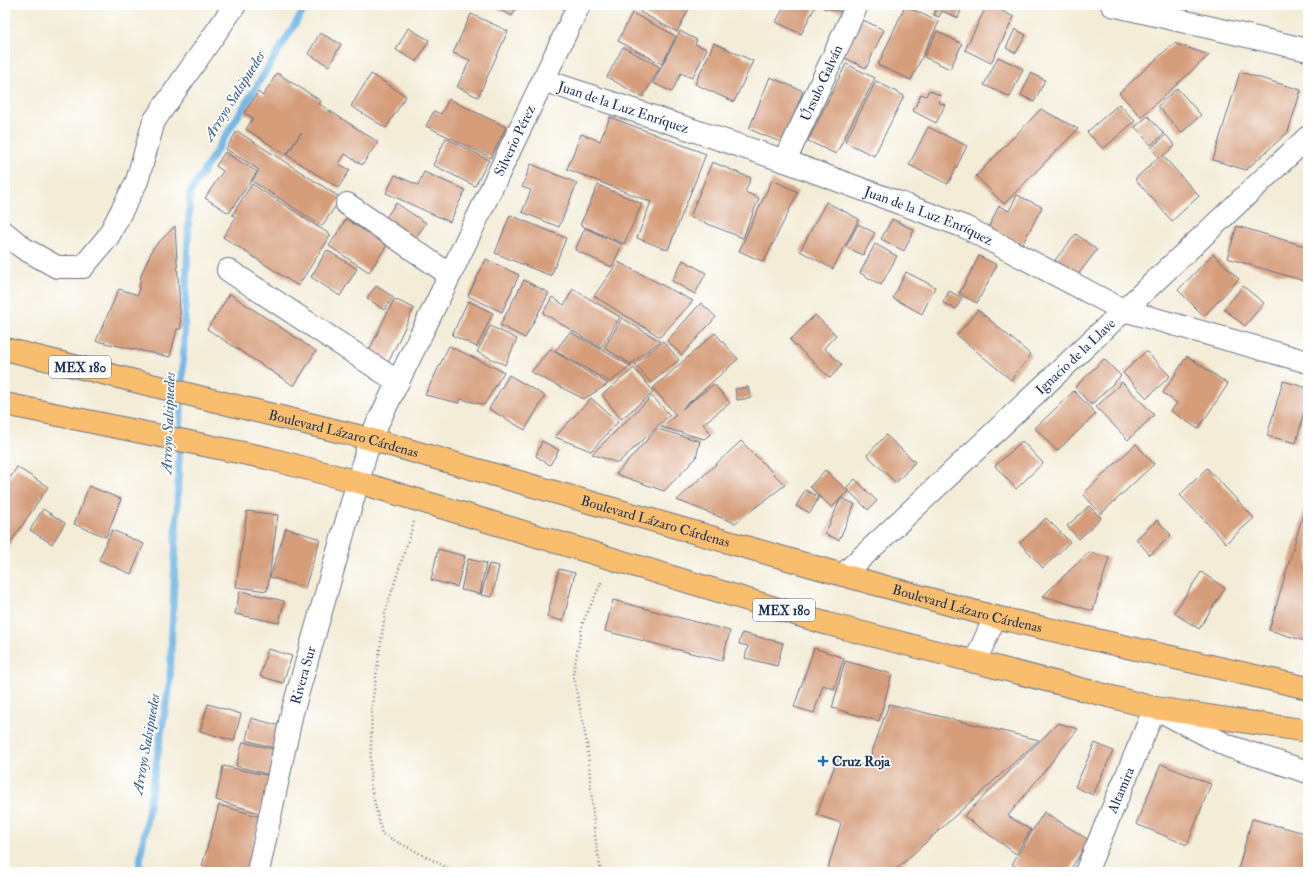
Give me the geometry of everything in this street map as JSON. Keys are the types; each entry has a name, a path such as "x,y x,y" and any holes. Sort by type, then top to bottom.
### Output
{"main road":[{"name":"Boulevard Lázaro Cárdenas","path":"5,349 370,439 843,575 995,617 1308,688"},
{"name":"MEX 180","path":"5,404 267,458 358,482 828,624 1155,708 1308,731"}],"street":[{"path":"5,233 23,248 57,267 83,267 108,237 137,181 154,121 235,5"},
{"name":"Silverio Pérez","path":"370,439 450,276 579,5"},
{"name":"Úrsulo Galván","path":"785,161 857,5"},
{"path":"1112,5 1308,50"},
{"name":"Juan de la Luz Enríquez","path":"543,80 785,161 965,227 1123,310 1308,362"},
{"name":"Ignacio de la Llave","path":"843,575 1308,137"},
{"path":"348,204 450,276"},
{"path":"228,270 398,382"},
{"name":"Rivera Sur","path":"258,872 292,713 370,439"},
{"path":"976,662 995,617"},
{"path":"1155,708 1228,746 1308,772"},
{"name":"Altamira","path":"1086,872 1155,708"}],"path":[{"path":"420,501 385,613 372,705 370,783 382,834 456,872"},
{"path":"601,872 595,836 587,743 573,674 583,622 613,559"}],"building":[{"path":"490,5 518,5 512,16"},
{"path":"643,5 691,5 677,32 640,12"},
{"path":"785,5 816,5 801,34 776,22"},
{"path":"823,5 848,5 846,13 823,8"},
{"path":"938,5 963,5 958,18 942,11 939,17 934,15"},
{"path":"987,5 990,5 1014,17 991,63 965,50"},
{"path":"905,6 939,22 911,80 878,65"},
{"path":"632,13 676,36 662,64 618,41"},
{"path":"471,14 508,31 478,97 457,87 470,60 453,53"},
{"path":"861,19 884,30 866,68 843,57"},
{"path":"408,28 429,40 417,62 396,50"},
{"path":"1015,29 1026,35 1016,53 1006,48"},
{"path":"680,31 697,40 695,44 707,49 692,78 681,73 672,92 653,83"},
{"path":"937,31 962,44 950,69 924,57"},
{"path":"320,33 341,44 329,66 308,54"},
{"path":"714,43 753,61 734,102 695,84"},
{"path":"1174,43 1209,55 1141,117 1119,93"},
{"path":"623,47 660,67 643,97 607,77"},
{"path":"998,57 1023,69 1010,97 984,85"},
{"path":"846,64 875,78 836,154 808,141"},
{"path":"1240,72 1301,90 1288,132 1246,170 1213,160"},
{"path":"277,73 321,101 319,104 378,142 362,165 345,154 339,164 350,170 338,188 287,155 301,133 286,155 246,129 253,118 244,113 258,92 263,96"},
{"path":"1031,73 1045,80 1034,102 1021,95"},
{"path":"371,74 406,96 386,128 351,106"},
{"path":"770,77 803,91 783,143 749,129"},
{"path":"876,81 904,96 874,156 845,142"},
{"path":"1177,88 1201,115 1181,133 1158,106"},
{"path":"929,90 941,96 938,102 945,105 936,123 913,111 921,94 926,96"},
{"path":"449,99 506,127 491,158 426,126 434,111 441,114"},
{"path":"1119,104 1135,121 1103,149 1087,132"},
{"path":"1041,109 1078,129 1004,204 976,176"},
{"path":"1148,116 1164,134 1151,145 1135,127"},
{"path":"610,117 706,154 668,250 637,238 651,202 567,169 581,134 600,141"},
{"path":"928,127 967,146 948,184 909,165"},
{"path":"237,131 341,198 322,226 252,181 259,170 226,149"},
{"path":"1166,135 1175,146 1163,156 1199,196 1172,221 1135,179 1159,157 1151,148"},
{"path":"446,138 489,160 475,186 433,165"},
{"path":"225,152 257,172 229,213 205,198 223,171 216,166"},
{"path":"712,162 751,178 745,192 759,198 743,238 690,217"},
{"path":"531,164 577,183 559,227 522,212 531,190 522,187"},
{"path":"424,172 465,190 450,222 386,193 395,175 418,185"},
{"path":"772,180 798,192 764,262 739,251"},
{"path":"252,184 331,235 298,286 223,237 236,217 232,215"},
{"path":"598,185 642,204 624,244 580,225"},
{"path":"1017,195 1042,207 1022,245 988,228 999,206 1009,211"},
{"path":"826,202 859,219 833,269 800,251"},
{"path":"396,203 426,223 412,243 383,222"},
{"path":"510,215 566,238 551,276 495,253"},
{"path":"346,219 387,245 369,272 329,246"},
{"path":"892,219 914,230 904,251 881,239"},
{"path":"858,224 875,233 863,255 846,247"},
{"path":"175,226 181,329 177,329 170,357 96,341 119,289 138,295 141,275 153,248"},
{"path":"1237,226 1308,247 1308,282 1227,258"},
{"path":"585,228 622,245 612,267 575,250"},
{"path":"1076,234 1097,250 1076,277 1055,260"},
{"path":"875,244 897,256 881,285 860,273"},
{"path":"327,250 357,269 340,296 311,277"},
{"path":"1213,254 1239,279 1204,316 1178,290"},
{"path":"979,256 997,265 977,303 959,294"},
{"path":"486,259 519,275 502,312 468,296"},
{"path":"683,260 706,273 695,294 672,281"},
{"path":"618,262 693,301 660,337 594,296"},
{"path":"906,272 935,287 922,314 893,298"},
{"path":"524,280 549,293 525,338 500,325"},
{"path":"376,286 393,297 384,310 367,298"},
{"path":"1243,286 1264,303 1245,326 1224,309"},
{"path":"573,289 620,317 601,348 543,313 552,297 564,305"},
{"path":"949,291 962,298 956,309 943,303"},
{"path":"230,294 316,351 294,386 207,329"},
{"path":"394,299 414,308 388,363 368,353"},
{"path":"468,301 493,313 477,347 452,335"},
{"path":"701,303 716,317 682,355 667,341"},
{"path":"978,310 1031,355 1011,380 957,335"},
{"path":"815,315 836,335 824,348 842,365 830,378 790,340"},
{"path":"622,318 660,341 631,364 604,348"},
{"path":"490,326 517,339 505,365 477,352"},
{"path":"570,332 631,366 610,382 555,351"},
{"path":"715,333 738,359 682,409 714,384 730,403 703,424 711,434 704,439 661,427 676,415 653,388"},
{"path":"663,341 679,360 651,383 635,364"},
{"path":"449,346 504,372 484,405 461,399 459,403 425,395"},
{"path":"550,349 608,384 584,399 531,372"},
{"path":"1146,351 1170,376 1147,398 1123,373"},
{"path":"1187,356 1228,384 1198,429 1171,411 1177,403 1163,393"},
{"path":"1104,359 1121,376 1091,405 1075,387"},
{"path":"634,368 654,392 621,419 602,395"},
{"path":"509,375 545,396 525,430 489,409"},
{"path":"1283,381 1308,388 1308,413 1304,412 1296,443 1267,436"},
{"path":"1122,382 1154,415 1128,440 1096,407"},
{"path":"748,387 751,398 737,400 735,389"},
{"path":"1074,391 1096,414 1057,451 1035,428"},
{"path":"652,396 670,415 618,463 592,454"},
{"path":"591,398 618,422 591,451 555,437"},
{"path":"657,429 700,441 696,458 664,491 616,474"},
{"path":"886,435 915,462 896,483 867,455"},
{"path":"542,441 559,450 550,465 536,456"},
{"path":"741,441 785,485 735,523 677,500"},
{"path":"1022,441 1043,463 1016,489 995,466"},
{"path":"1136,444 1154,464 1101,514 1083,494"},
{"path":"17,467 48,487 5,551 5,483 6,484"},
{"path":"1207,468 1254,518 1226,543 1180,495"},
{"path":"825,470 848,491 832,508 810,487"},
{"path":"855,479 877,501 868,510 846,488"},
{"path":"89,486 121,499 106,537 74,524"},
{"path":"805,490 819,497 810,513 796,506"},
{"path":"841,498 855,504 839,540 825,534"},
{"path":"1089,506 1101,518 1079,539 1067,526"},
{"path":"1305,508 1308,509 1308,642 1269,630"},
{"path":"43,509 65,523 52,544 30,530"},
{"path":"247,511 278,515 267,591 236,587"},
{"path":"1046,518 1070,542 1043,568 1020,543"},
{"path":"1157,520 1171,535 1150,555 1136,539"},
{"path":"286,528 320,539 305,588 270,577"},
{"path":"112,530 144,544 131,574 99,560"},
{"path":"438,549 465,556 457,587 431,580"},
{"path":"1089,552 1109,558 1093,611 1043,596"},
{"path":"468,559 486,563 480,594 461,590"},
{"path":"489,564 499,566 492,597 481,595"},
{"path":"559,569 575,573 563,621 547,617"},
{"path":"1201,572 1225,588 1199,629 1174,613"},
{"path":"240,591 284,601 279,623 235,614"},
{"path":"613,600 730,631 722,661 605,631"},
{"path":"742,633 783,643 777,666 745,658 748,646 739,644"},
{"path":"814,648 844,658 834,689 823,685 814,713 794,707"},
{"path":"268,649 292,656 283,683 260,676"},
{"path":"845,661 892,674 879,721 832,708"},
{"path":"208,704 241,714 234,741 200,731"},
{"path":"889,704 1039,740 893,872 827,872 841,823 817,815 837,759 867,766"},
{"path":"251,718 284,727 278,749 246,740"},
{"path":"1058,723 1078,729 1008,816 1031,830 1016,854 964,816"},
{"path":"243,742 277,750 271,775 236,766"},
{"path":"1095,743 1113,751 1093,795 1075,787"},
{"path":"1161,764 1211,784 1187,845 1136,824"},
{"path":"223,766 270,776 260,813 216,800"},
{"path":"219,805 261,817 246,872 225,872 202,866"},
{"path":"1044,812 1089,840 1069,872 1024,872 1012,864"},
{"path":"1252,819 1308,834 1308,872 1246,872 1238,870"}],"waterway":[{"name":"Arroyo Salsipuedes","path":"138,872 170,680 190,193 307,5"}],"place":[{"name":"Cruz Roja","path":"823,761"}]}
